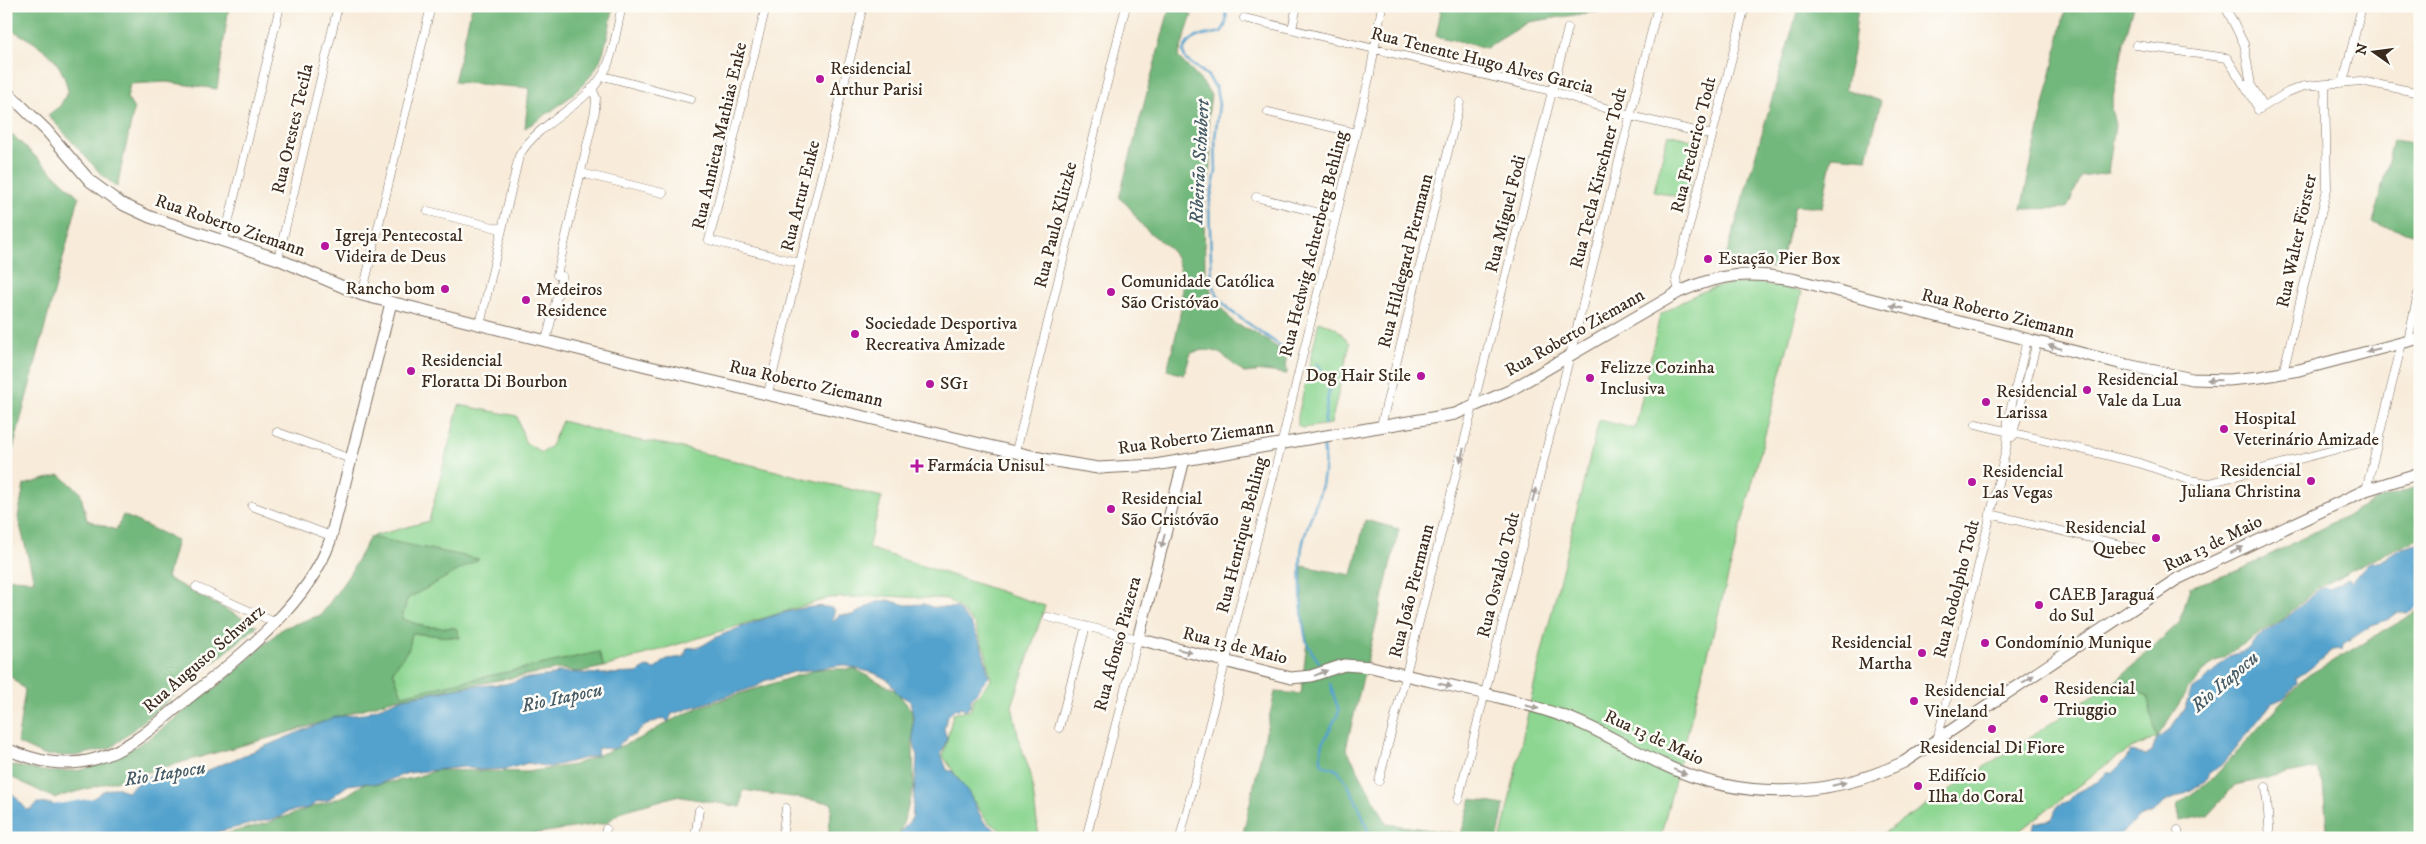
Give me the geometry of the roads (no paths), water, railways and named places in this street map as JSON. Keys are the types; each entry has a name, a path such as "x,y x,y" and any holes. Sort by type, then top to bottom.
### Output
{"main road":[{"name":"Rua Roberto Ziemann","path":"6,91 47,131 90,180 104,192 133,210 278,259 362,295 391,304 1049,460 1098,468 1136,467 1184,460 1435,418 1474,408 1509,391 1679,292 1722,276 1745,273 1768,275 2142,369 2192,379 2228,380 2283,373 2420,338"},
{"name":"Rua Augusto Schwarz","path":"6,749 42,762 58,764 95,759 123,748 177,707 240,655 274,622 309,579 330,538 391,304"},
{"name":"Rua Afonso Piazera","path":"1138,639 1184,460"},
{"name":"Rua 13 de Maio","path":"1138,639 1291,678 1311,676 1337,666 1351,664 1406,676 1565,717 1684,774 1717,784 1751,790 1792,792 1850,782 1895,766 1937,741 2178,579 2366,490 2420,473"}],"street":[{"path":"224,240 280,6"},
{"name":"Rua Orestes Tecila","path":"278,259 338,6"},
{"path":"362,295 431,6"},
{"path":"480,325 516,167 525,147 603,76 622,6"},
{"name":"Rua Annieta Mathias Enke","path":"766,6 709,240 800,263"},
{"name":"Rua Artur Enke","path":"768,393 863,6"},
{"name":"Rua Paulo Klitzke","path":"1016,451 1126,6"},
{"path":"1292,29 1297,6"},
{"name":"Rua Hedwig Achterberg Behling","path":"1281,444 1356,133 1382,6"},
{"name":"Rua Tecla Kirschner Todt","path":"1568,357 1658,6"},
{"name":"Rua Frederico Todt","path":"1679,292 1676,278 1745,6"},
{"path":"2225,6 2244,44 2251,85 2261,108"},
{"path":"2343,83 2362,6"},
{"name":"Rua Tenente Hugo Alves Garcia","path":"1244,18 1552,91 1630,116 1712,135"},
{"name":"Rua Miguel Fodi","path":"1474,408 1568,28"},
{"path":"2136,44 2227,58 2261,108"},
{"path":"603,76 691,99"},
{"path":"2261,108 2296,88 2343,83 2366,82 2420,94"},
{"name":"Rua Walter Förster","path":"2283,373 2327,189 2325,85"},
{"path":"546,341 562,276 557,275 595,111 596,98 592,88"},
{"name":"Rua Hildegard Piermann","path":"1381,426 1460,102"},
{"path":"1268,112 1356,133"},
{"path":"581,173 663,193"},
{"path":"1256,197 1336,217"},
{"path":"428,211 501,229"},
{"path":"2366,490 2418,294"},
{"name":"Rua Rodolpho Todt","path":"2007,445 2006,431 2032,341"},
{"name":"Rua Rodolpho Todt","path":"1937,741 2007,445 2014,433 2032,341"},
{"name":"Rua Osvaldo Todt","path":"1458,800 1568,357"},
{"name":"Rua João Piermann","path":"1379,781 1474,408"},
{"path":"1976,424 2139,463 2188,480 2209,483 2379,438"},
{"path":"277,432 351,459"},
{"name":"Rua Henrique Behling","path":"1180,838 1281,444"},
{"path":"254,509 330,538"},
{"path":"1990,514 2138,549"},
{"path":"196,587 274,622"},
{"name":"Rua 13 de Maio","path":"1048,616 1138,639"},
{"path":"1061,728 1088,626"},
{"name":"Rua Afonso Piazera","path":"1086,838 1138,639"},
{"path":"2266,787 2270,838"},
{"path":"782,838 786,808"},
{"path":"695,838 699,810"},
{"path":"604,838 606,829"}],"water":[{"path":"2420,543 2420,605 2408,613 2396,613 2387,620 2372,625 2344,644 2343,649 2332,650 2296,678 2297,683 2284,698 2272,703 2223,764 2209,773 2205,781 2163,803 2154,813 2138,818 2120,834 2113,834 2112,838 2029,838 2035,823 2052,819 2058,805 2069,801 2075,793 2097,782 2107,773 2112,773 2126,759 2130,752 2146,755 2152,751 2157,739 2170,729 2184,709 2192,689 2200,685 2229,656 2246,651 2257,638 2291,614 2320,589 2326,587 2330,589 2347,579 2351,582 2368,563 2383,560 2402,548"},
{"path":"888,600 906,605 924,604 932,607 957,608 971,624 981,644 989,676 971,699 970,707 966,710 961,707 957,710 955,708 947,717 944,729 947,739 941,754 947,770 952,771 969,793 983,821 999,833 1010,838 901,838 900,833 912,818 916,773 917,756 913,737 913,715 910,701 898,694 888,680 874,673 842,665 794,672 764,681 758,686 672,714 668,722 664,718 640,729 635,735 627,737 615,749 598,748 597,755 550,767 528,763 507,769 480,770 464,767 408,773 379,784 348,785 328,800 317,802 309,808 287,812 281,817 192,838 6,838 6,786 27,810 33,808 37,803 52,804 68,814 74,812 77,815 76,806 84,805 103,791 117,787 127,792 144,777 161,775 171,779 199,774 335,717 363,714 404,698 473,686 505,684 522,679 554,675 559,672 637,673 647,667 655,669 667,659 684,657 687,648 699,647 719,636 778,614 812,607 825,607 835,610 832,619 834,621 839,615 853,615 876,602"}],"waterway":[{"name":"Ribeirão Schubert","path":"1224,6 1227,20 1221,32 1193,39 1185,46 1183,52 1186,60 1207,75 1216,88 1219,104 1215,138 1216,171 1209,205 1212,283 1219,298 1229,310 1292,354"},
{"name":"Ribeirão Schubert","path":"1317,363 1330,383 1324,424"},
{"name":"Ribeirão Schubert","path":"1319,662 1308,646 1305,634 1301,595 1301,568 1305,533 1322,486 1324,474 1323,444"},
{"name":"Ribeirão Schubert","path":"1330,684 1339,711 1323,742 1322,762 1323,765 1336,769 1348,785 1370,838"},
{"name":"Rio Itapocu","path":"6,832 53,813 95,806"}],"place":[{"name":"Residencial Arthur Parisi","path":"820,79"},
{"name":"Igreja Pentecostal Videira de Deus","path":"325,246"},
{"name":"Estação Pier Box","path":"1708,259"},
{"name":"Rancho bom","path":"445,289"},
{"name":"Comunidade Católica São Cristóvão","path":"1111,292"},
{"name":"Medeiros Residence","path":"526,300"},
{"name":"Sociedade Desportiva Recreativa Amizade","path":"855,334"},
{"name":"Residencial Floratta Di Bourbon","path":"411,371"},
{"name":"Dog Hair Stile","path":"1421,376"},
{"name":"Felizze Cozinha Inclusiva","path":"1590,378"},
{"name":"SG1","path":"930,384"},
{"name":"Residencial Vale da Lua","path":"2087,390"},
{"name":"Residencial Larissa","path":"1986,402"},
{"name":"Hospital Veterinário Amizade","path":"2224,429"},
{"name":"Farmácia Unisul","path":"917,466"},
{"name":"Residencial Juliana Christina","path":"2311,481"},
{"name":"Residencial Las Vegas","path":"1972,482"},
{"name":"Residencial São Cristóvão","path":"1111,509"},
{"name":"Residencial Quebec","path":"2156,538"},
{"name":"CAEB Jaraguá do Sul","path":"2039,605"},
{"name":"Condomínio Munique","path":"1985,643"},
{"name":"Residencial Martha","path":"1922,653"},
{"name":"Residencial Triuggio","path":"2044,699"},
{"name":"Residencial Vineland","path":"1914,701"},
{"name":"Residencial Di Fiore","path":"1992,729"},
{"name":"Edifício Ilha do Coral","path":"1918,786"}]}
